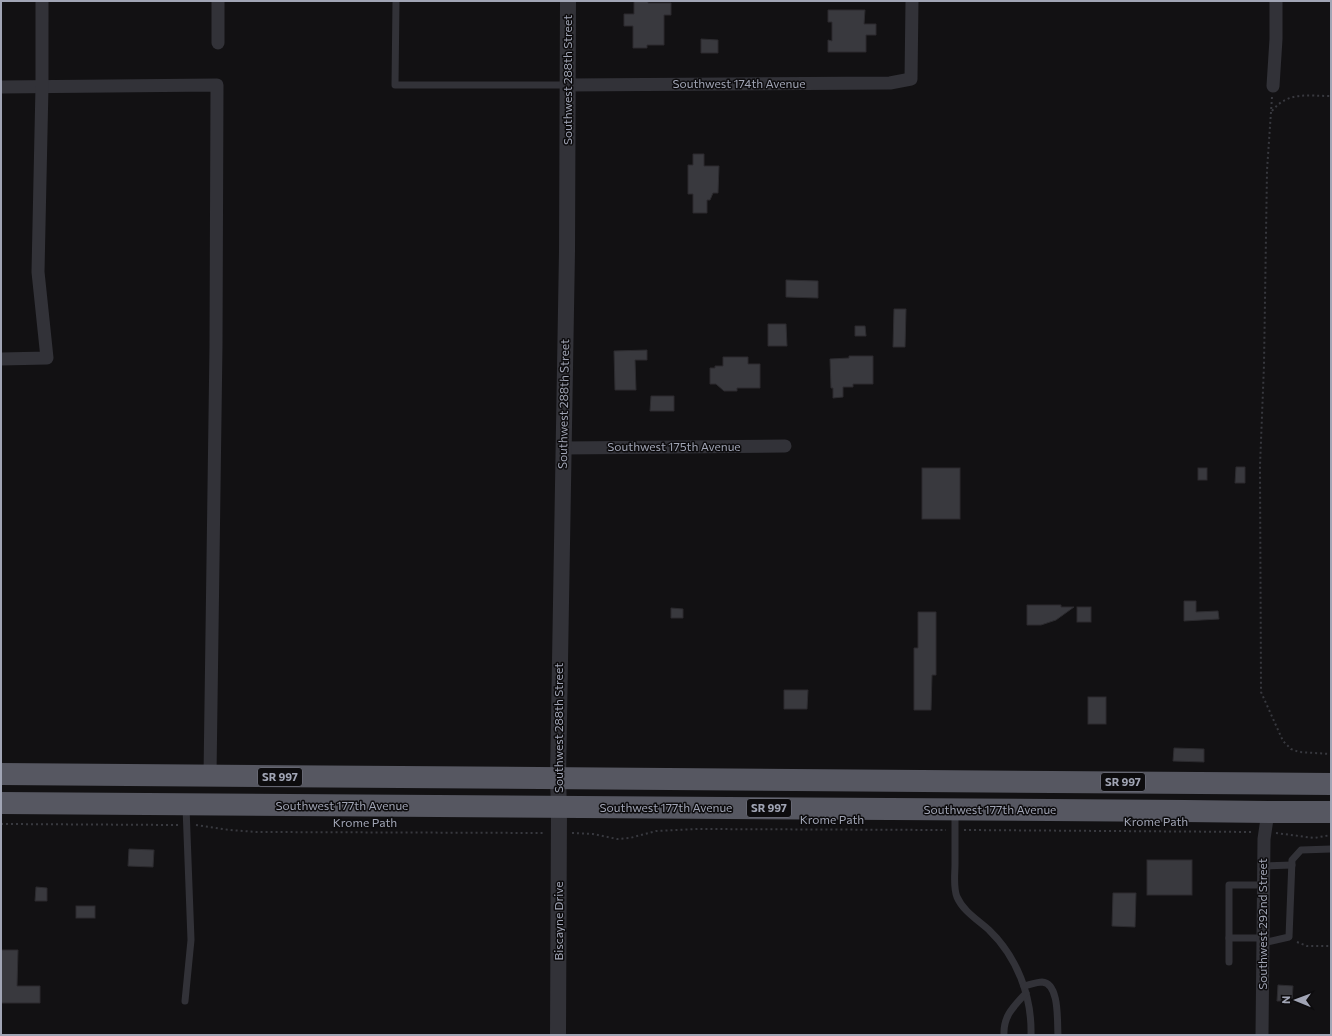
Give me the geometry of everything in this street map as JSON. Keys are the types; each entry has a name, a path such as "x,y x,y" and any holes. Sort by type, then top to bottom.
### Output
{"highway":[{"name":"SR 997","path":"1,774 558,779 1260,782 1331,784"},
{"path":"1208,811 1241,797 1252,790 1260,782"},
{"path":"1271,823 1276,804 1303,784"},
{"name":"Southwest 177th Avenue","path":"1,803 559,808 1208,811 1271,823 1331,812"}],"street":[{"path":"1,359 47,358 38,272 42,86 42,1"},
{"path":"218,1 218,43"},
{"name":"Southwest 288th Street","path":"559,808 558,779 567,252 568,1"},
{"name":"Southwest 174th Avenue","path":"567,85 890,83 911,79 912,1"},
{"path":"1273,86 1276,38 1276,1"},
{"path":"1,87 217,86 216,345 210,776"},
{"name":"Southwest 175th Avenue","path":"563,448 785,446"},
{"name":"Biscayne Drive","path":"558,1035 559,808"},
{"name":"Southwest 292nd Street","path":"1262,1035 1264,832 1271,823"}],"lane":[{"path":"396,1 395,85 567,85"},
{"path":"185,1001 191,940 186,805"},
{"path":"955,810 955,884 958,898 967,910 1001,944 1016,967 1025,990 1031,1017 1031,1035"},
{"path":"1229,938 1263,941 1289,937 1292,860 1301,850 1331,849"},
{"path":"1264,866 1292,865"},
{"path":"1229,962 1229,885 1264,885"},
{"path":"1004,1035 1004,1028 1011,1009 1025,990 1042,982 1048,984 1055,994 1058,1035"}],"path":[{"path":"1331,96 1299,96 1287,98 1278,103 1271,112 1267,170 1264,365 1260,473 1261,692 1283,741 1291,749 1305,752 1331,754"},
{"path":"1271,823 1314,838 1331,835"},
{"path":"1,824 179,825"},
{"name":"Krome Path","path":"195,825 257,832 536,833"},
{"name":"Krome Path","path":"574,833 593,834 617,839 630,838 656,831 698,829 948,830"},
{"name":"Krome Path","path":"962,830 1254,832"},
{"path":"1289,937 1307,946 1331,946"}],"building":[{"path":"634,1 648,1 648,3 671,3 671,15 664,15 664,45 647,45 647,48 633,48 633,26 624,26 624,14 634,14"},
{"path":"828,10 865,10 864,24 876,24 876,35 866,35 866,52 828,52 828,40 832,41 832,22 828,22"},
{"path":"701,39 718,40 718,53 701,53"},
{"path":"693,154 704,154 704,166 719,166 718,193 713,193 710,200 707,200 707,213 693,213 693,194 688,194 688,165 693,165"},
{"path":"786,280 818,281 818,298 786,297"},
{"path":"894,309 906,309 905,347 893,347"},
{"path":"768,324 786,324 787,346 768,346"},
{"path":"855,326 865,326 866,336 855,336"},
{"path":"647,350 647,360 635,360 636,390 615,390 614,351"},
{"path":"849,356 873,356 873,384 853,384 853,387 843,387 843,397 833,398 833,388 831,388 830,359 849,358"},
{"path":"723,357 748,357 748,364 760,364 760,388 737,388 737,391 724,391 716,384 710,384 710,368 715,368 715,366 723,366"},
{"path":"651,396 674,396 674,411 650,411"},
{"path":"1236,467 1245,467 1245,483 1235,483"},
{"path":"922,468 960,468 960,519 922,519"},
{"path":"1198,468 1207,468 1207,480 1198,480"},
{"path":"1184,601 1196,601 1196,612 1218,611 1219,619 1184,621"},
{"path":"1027,605 1061,605 1061,607 1074,607 1056,620 1041,625 1027,625"},
{"path":"1077,607 1091,607 1091,622 1077,622"},
{"path":"671,608 683,609 683,618 671,618"},
{"path":"918,612 936,612 936,675 932,675 931,710 914,710 914,648 918,648"},
{"path":"784,690 808,690 807,709 784,709"},
{"path":"1088,697 1106,697 1106,724 1088,724"},
{"path":"1174,748 1204,749 1204,762 1173,761"},
{"path":"129,849 154,850 153,867 128,866"},
{"path":"1147,860 1192,860 1192,895 1147,895"},
{"path":"36,887 47,888 47,901 35,901"},
{"path":"1113,893 1136,893 1135,927 1112,926"},
{"path":"76,906 95,906 95,918 76,918"},
{"path":"1,950 18,950 17,986 40,986 40,1003 1,1003"},
{"path":"1278,985 1293,986 1292,1001 1277,1001"}]}
